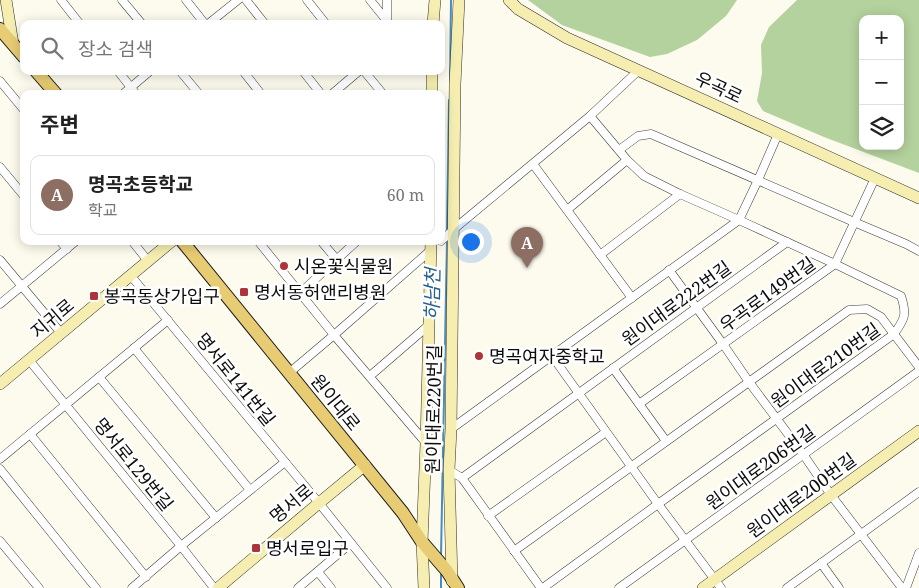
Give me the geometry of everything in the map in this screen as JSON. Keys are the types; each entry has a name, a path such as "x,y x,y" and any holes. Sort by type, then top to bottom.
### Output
{"main road":[{"path":"0,29 20,52"},
{"path":"39,75 53,90"},
{"name":"원이대로","path":"185,245 404,513 424,545 452,582"}],"street":[{"path":"6,0 13,44"},
{"path":"61,0 77,20"},
{"path":"122,0 139,20"},
{"path":"186,0 203,20"},
{"path":"211,20 238,0"},
{"path":"246,0 262,20"},
{"path":"307,0 323,20"},
{"path":"370,0 385,20"},
{"path":"433,20 435,0"},
{"name":"원이대로220번길","path":"452,582 449,470 455,84 459,0"},
{"name":"우곡로","path":"509,0 518,9 567,38 919,198"},
{"path":"386,2 387,20"},
{"path":"0,38 13,44"},
{"path":"445,237 590,116 639,70"},
{"path":"121,75 133,90 146,75"},
{"path":"183,75 196,90"},
{"path":"246,75 258,90"},
{"path":"306,75 318,90"},
{"path":"337,90 354,75"},
{"path":"367,75 380,90"},
{"path":"432,75 432,90"},
{"path":"0,81 20,105"},
{"name":"원이대로210번길","path":"542,588 894,334 903,321 905,308 901,296 644,176 627,160 590,116"},
{"path":"619,150 638,136 651,134 906,244 919,252"},
{"path":"451,428 739,220 778,134"},
{"path":"567,210 627,160"},
{"path":"533,164 632,298"},
{"path":"0,167 20,191"},
{"name":"우곡로149번길","path":"640,404 835,264 875,178"},
{"path":"600,255 680,194"},
{"name":"원이대로222번길","path":"462,478 787,242"},
{"path":"64,245 67,249"},
{"path":"0,304 72,245"},
{"path":"135,245 148,261"},
{"name":"지귀로","path":"0,384 167,245"},
{"path":"261,245 334,335 426,442"},
{"path":"325,245 337,260"},
{"path":"300,293 353,245"},
{"path":"289,373 435,245"},
{"path":"424,588 429,325 436,245"},
{"path":"0,260 61,333"},
{"path":"669,270 831,495 902,588"},
{"name":"명서로141번길","path":"131,276 387,588"},
{"path":"514,550 849,310 867,309 880,317 919,367"},
{"path":"0,458 168,320"},
{"path":"370,376 429,325"},
{"path":"134,348 250,490"},
{"path":"552,356 718,584"},
{"name":"명서로129번길","path":"29,360 214,588"},
{"path":"613,368 666,441"},
{"path":"613,368 666,441"},
{"name":"원이대로206번길","path":"619,588 919,371"},
{"path":"99,377 216,518"},
{"name":"원이대로200번길","path":"703,588 718,584 831,495 919,431"},
{"path":"488,516 606,432"},
{"path":"30,434 146,576"},
{"path":"132,588 284,462"},
{"name":"명서로","path":"218,588 365,465"},
{"path":"0,469 96,588"},
{"path":"449,470 462,478 542,588"},
{"path":"787,588 919,492"},
{"path":"0,542 39,588"},
{"path":"298,588 351,543"},
{"path":"906,588 919,553"},
{"path":"821,563 839,588"},
{"path":"318,572 331,588"}],"green space":[{"path":"528,0 737,0 726,16 697,40 667,54 650,57 562,25"},
{"path":"797,0 919,0 919,173 824,137 763,111 757,101 762,73 761,45 769,27"}],"waterway":[{"name":"하남천","path":"450,81 451,0"},
{"name":"하남천","path":"447,231 449,100"},
{"name":"하남천","path":"441,556 447,240"},
{"name":"하남천","path":"441,573 441,588"}],"place":[{"name":"시온꽃식물원","path":"284,266"},
{"name":"명곡초등학교","path":"527,268"},
{"name":"명서동허앤리병원","path":"244,292"},
{"name":"봉곡동상가입구","path":"94,296"},
{"name":"명곡여자중학교","path":"479,356"},
{"name":"명서로입구","path":"256,548"}]}
